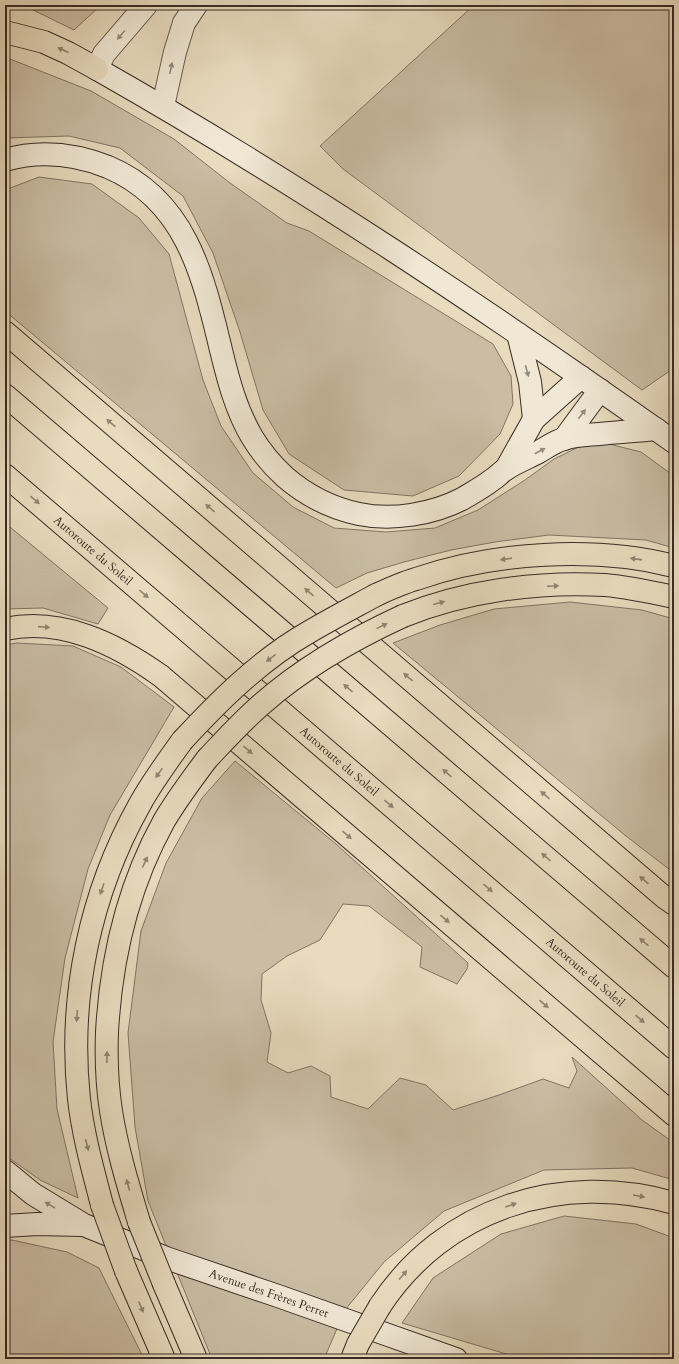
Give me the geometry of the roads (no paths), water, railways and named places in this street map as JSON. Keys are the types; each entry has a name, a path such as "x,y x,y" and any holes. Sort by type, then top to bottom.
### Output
{"highway":[{"path":"5,32 44,42 97,68"},
{"path":"5,332 652,887 674,904"},
{"path":"5,394 674,967"},
{"name":"Autoroute du Soleil","path":"5,475 674,1048"},
{"path":"164,1359 126,1271 102,1205 84,1131 79,1097 76,1034 79,991 95,910 108,871 122,840 151,786 182,741 207,714 232,690 282,649 308,632 376,595 416,578 479,563 563,553 590,554 649,561 674,566"},
{"path":"196,1359 139,1222 121,1160 110,1110 106,1062 110,988 120,936 143,865 164,821 207,759 263,703 305,671 355,640 403,616 450,600 525,586 606,585 674,597"},
{"path":"5,629 22,626 60,628 78,632 119,649 155,672 182,693 674,1115"},
{"path":"355,1351 380,1306 402,1277 419,1259 456,1231 477,1219 525,1200 551,1194 608,1192 636,1195 674,1203"}],"main road":[{"path":"146,5 104,54 97,68 246,156 333,211 518,334 674,442"},
{"path":"163,106 175,52 184,23 196,5"},
{"path":"5,160 36,154 81,158 124,174 148,190 157,199 174,219 199,268 206,289 236,403 251,436 278,470 317,500 332,506 362,514 396,516 411,514 446,506 462,499 493,480 506,469 564,439 656,429"},
{"path":"518,334 530,382 534,419"},
{"path":"506,469 534,419 581,377"},
{"path":"564,439 600,390"},
{"path":"5,1171 33,1194 84,1225"},
{"path":"5,1226 37,1224 84,1225"},
{"name":"Avenue des Frères Perret","path":"84,1225 166,1258 456,1359"}]}
